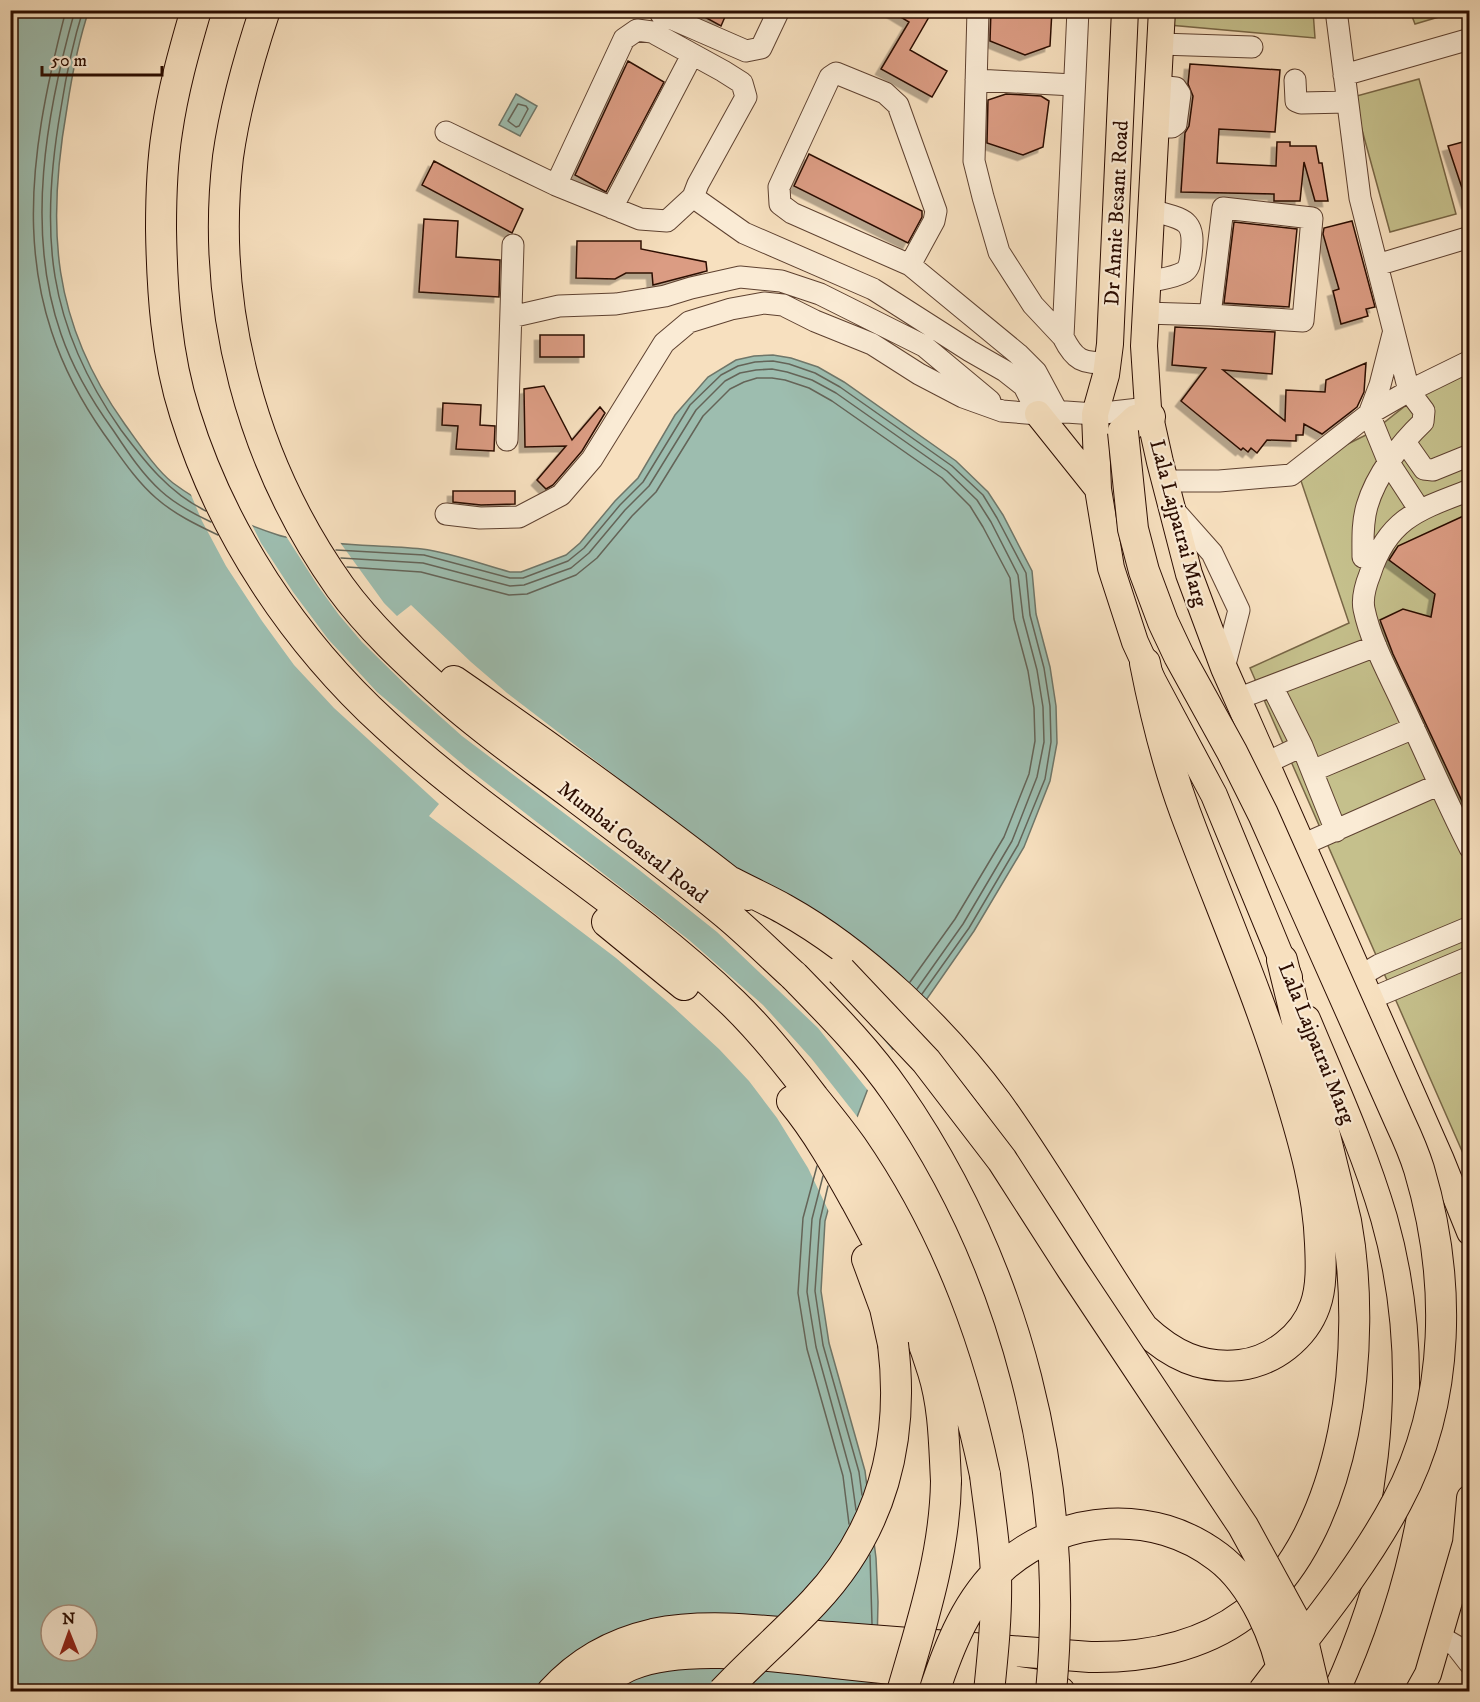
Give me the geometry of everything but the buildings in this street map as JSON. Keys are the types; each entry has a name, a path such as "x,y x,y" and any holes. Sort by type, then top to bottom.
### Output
{"highway":[{"path":"196,10 179,68 166,136 161,201 162,269 170,348 184,413 212,486 239,541 284,612 327,666 377,716 452,781 659,937 735,1005 792,1069 852,1148 890,1209 927,1282 952,1348 972,1416 985,1475 996,1576 989,1692"},
{"name":"Mumbai Coastal Road","path":"266,10 236,112 228,158 225,259 230,320 242,376 269,459 320,555 341,588 379,632 446,697 696,890 794,976 855,1040 896,1091 931,1146 967,1213 996,1280 1030,1385 1047,1483 1053,1541 1056,1624 1051,1692"},
{"path":"1149,412 1123,432 1133,529 1144,571 1163,622 1179,656 1263,814 1396,1112 1418,1166 1431,1211 1439,1263 1442,1315 1438,1369 1428,1417 1416,1458 1398,1500 1375,1542 1263,1692"},
{"path":"379,632 533,735 655,824 841,971 892,1022 926,1061 1002,1160 1259,1551 1301,1632 1315,1692"},
{"path":"731,882 785,909 850,954 904,999 938,1034 971,1070 1021,1137 1143,1328 1158,1342 1200,1364 1243,1365 1267,1358 1296,1337 1316,1305 1320,1241 1316,1195 1274,1044 1168,763 1157,725 1145,663"},
{"path":"452,781 503,834 693,992 754,1055 803,1114 838,1170 886,1256 915,1322 934,1374 944,1430 946,1505 943,1532 929,1594 902,1692"},
{"path":"552,1692 582,1665 611,1648 633,1639 677,1630 764,1631 1077,1656 1113,1657 1142,1654 1202,1638 1246,1613 1288,1571 1315,1524 1334,1466 1345,1423 1354,1357 1356,1317 1352,1251 1328,1143 1282,960"},
{"path":"723,1692 814,1602 850,1558 877,1505 887,1474 894,1439 896,1370 885,1308 870,1264 803,1114"},
{"path":"934,1692 958,1628 989,1581 1026,1550 1059,1533 1097,1523 1116,1523 1165,1531 1201,1546 1219,1558 1247,1590 1272,1635 1280,1658 1286,1692"},
{"path":"588,1692 632,1665 666,1657 730,1654 992,1679 1033,1684 1060,1692"}],"main road":[{"name":"Dr Annie Besant Road","path":"1095,414 1108,363 1125,10"},
{"name":"Dr Annie Besant Road","path":"1149,412 1144,346 1155,127 1158,86 1173,50 1162,10"},
{"name":"Lala Lajpatrai Marg","path":"1149,412 1189,574 1224,668 1255,692 1273,760 1319,838 1360,976 1470,1232"},
{"path":"1048,414 1098,489"},
{"name":"Lala Lajpatrai Marg","path":"1095,414 1098,489 1111,568 1128,621 1145,663 1214,795 1364,1158 1384,1218 1396,1270 1402,1306 1405,1362 1405,1417 1400,1476 1392,1526 1362,1631 1336,1692"},
{"path":"1418,1692 1428,1674 1466,1543 1470,1498"}],"street":[{"path":"659,10 661,14 746,51 761,48 779,10"},
{"path":"978,10 974,161 999,252 1033,305 1063,337 1070,350 1085,363 1108,363"},
{"path":"1063,337 1078,10"},
{"path":"1336,10 1360,198 1409,391 1424,411 1423,422 1377,480 1367,506 1363,531 1363,557"},
{"path":"446,132 556,185 612,208 640,219 668,221 693,197 746,97 742,83 723,70 652,32 637,30 624,39 556,185"},
{"path":"1344,75 1470,39"},
{"path":"1173,50 1252,47"},
{"path":"612,208 692,55"},
{"path":"910,265 934,221 936,211 898,105 885,93 836,73 830,77 779,187 780,204 792,213 910,265 1018,354 1036,372 1048,414"},
{"path":"976,80 1074,85"},
{"path":"1295,80 1296,100 1300,103 1347,102"},
{"path":"693,197 744,233 873,289 1005,371 1024,386 1048,414"},
{"path":"1146,313 1303,321 1312,218 1223,208 1209,315"},
{"path":"1147,282 1186,271 1190,264 1193,240 1192,229 1184,221 1151,210"},
{"path":"1377,265 1470,237"},
{"path":"507,440 513,245"},
{"path":"511,317 559,306 616,304 644,300 740,277 781,281 820,294 924,346 1002,411"},
{"path":"446,514 480,518 519,517 561,495 592,459 664,343 689,322 731,309 764,303 783,305 815,321 872,344 919,374 963,397 1002,411 1048,414 1149,412"},
{"path":"1394,330 1380,385 1369,414 1389,463 1419,509"},
{"path":"1165,481 1219,482 1291,475 1369,414 1470,361"},
{"path":"1405,442 1424,469 1433,470 1470,455"},
{"path":"1470,490 1419,509 1397,526 1376,555 1367,582 1364,608 1376,646 1438,785 1470,848"},
{"path":"1172,508 1212,553 1239,610 1224,668"},
{"path":"1376,646 1255,692 1302,746 1312,771 1319,838 1438,785"},
{"path":"1312,771 1414,728"},
{"path":"1273,760 1302,746"},
{"path":"1360,976 1379,965 1470,927"},
{"path":"1370,999 1470,957"},
{"path":"1439,1636 1456,1646 1470,1664"}],"shaded area":[{"path":"1410,10 1459,11 1415,24"},
{"path":"1170,11 1313,11 1315,38 1169,25"},
{"path":"1419,79 1456,214 1390,232 1353,97"},
{"path":"1469,362 1469,1167 1250,668 1349,623 1297,469 1372,432 1447,373"}],"water":[{"path":"89,10 71,83 60,152 57,233 61,272 69,310 82,348 100,385 153,463 173,483 223,513 284,537 320,542 422,549 510,572 521,572 566,555 580,543 615,501 638,478 675,415 708,377 736,360 773,355 791,358 818,367 844,382 956,461 988,492 1003,515 1032,571 1036,614 1050,667 1056,706 1057,743 1050,781 1024,847 974,931 872,1078 844,1151 825,1221 821,1291 829,1343 865,1471 876,1558 878,1602 876,1691 11,1692 10,11"},
{"path":"516,94 537,106 520,136 499,125"}],"pier":[{"path":"189,490 202,499 250,521 261,543 293,592 328,639 377,692 467,768 689,940 763,1005 811,1058 859,1119 847,1152 830,1214 808,1168 777,1118 749,1081 719,1049 616,958 429,816 439,804 334,708 294,665 226,566 202,521"},
{"path":"284,533 339,541 384,603 397,616 411,605 507,693 745,875 926,1005 841,988 894,1052 875,1080 870,1093 818,1028 717,932 638,869 462,736 415,694 362,642 339,615"}]}
